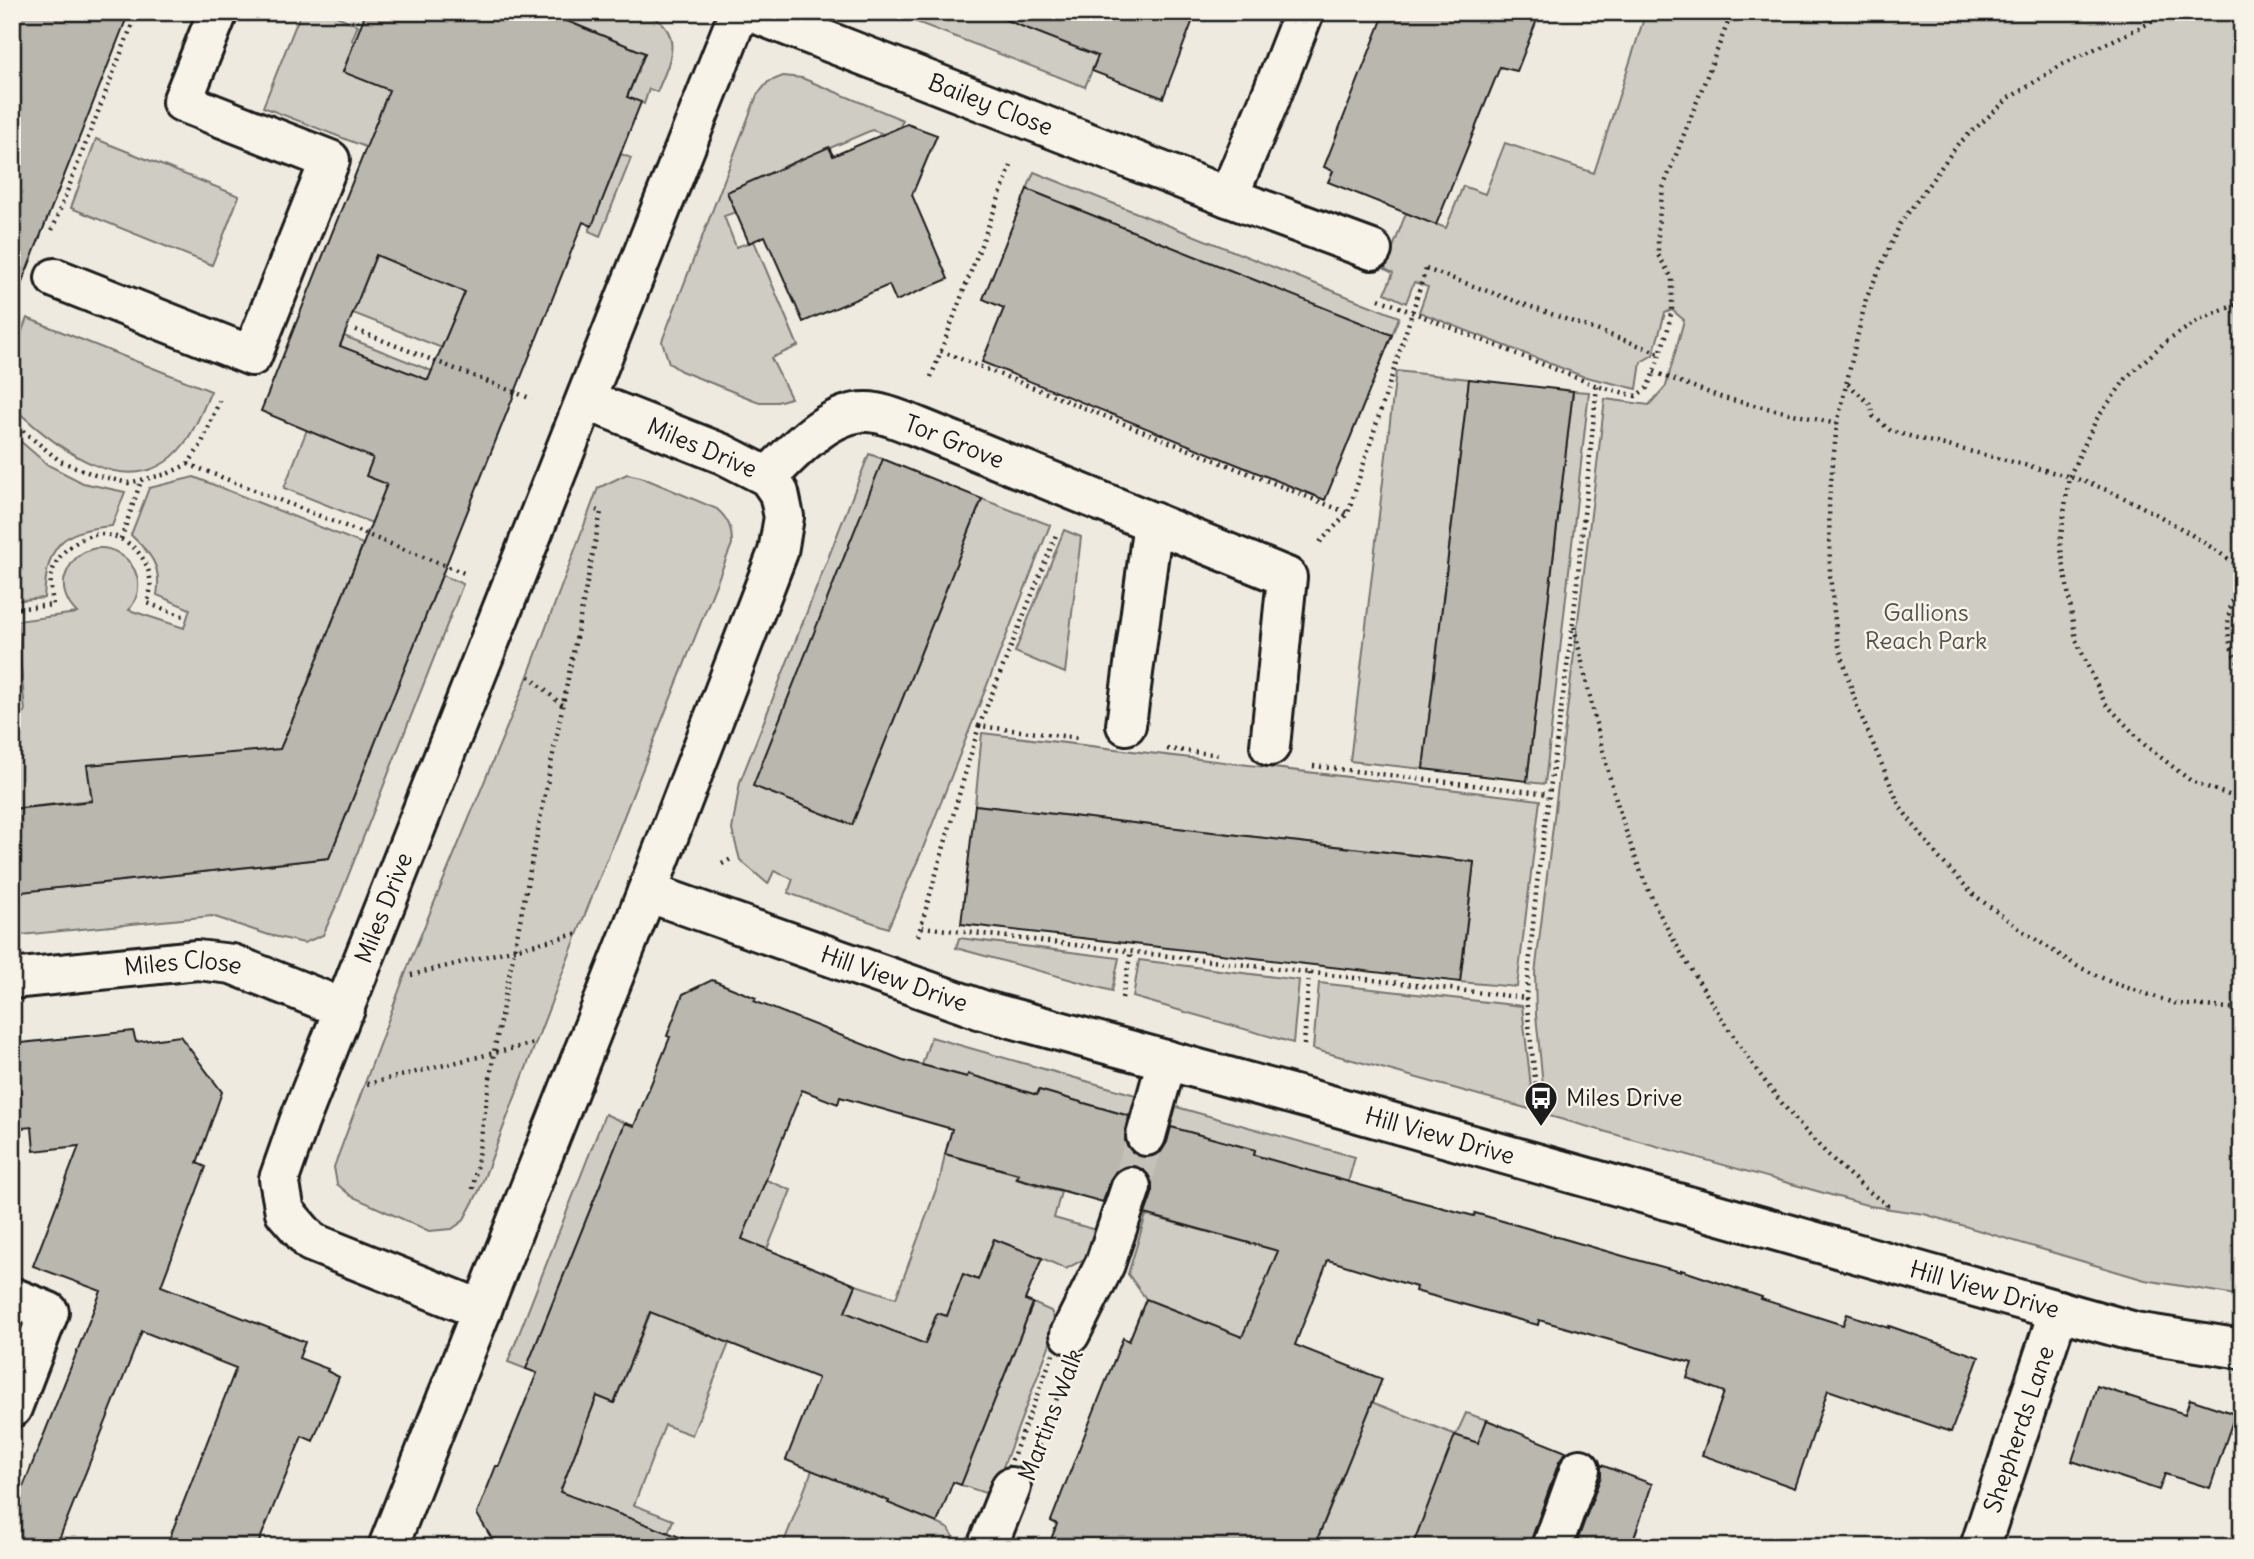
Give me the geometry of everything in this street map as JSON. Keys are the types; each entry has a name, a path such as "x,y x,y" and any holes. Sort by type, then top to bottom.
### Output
{"street":[{"path":"51,260 252,356 330,160 183,102 218,12"},
{"name":"Miles Drive","path":"482,1310 311,1242 285,1212 279,1179 299,1122 739,12"},
{"name":"Bailey Close","path":"752,12 1228,197 1376,251"},
{"path":"1228,197 1304,12"},
{"name":"Miles Drive","path":"388,1547 647,892 778,552 784,517 779,493 768,477 723,454 586,400"},
{"name":"Tor Grove","path":"768,477 810,437 845,415 875,412 1287,577"},
{"path":"1126,725 1153,522"},
{"path":"1270,746 1287,577"},
{"name":"Hill View Drive","path":"647,892 982,1010 2135,1332 2242,1349"},
{"name":"Miles Close","path":"12,979 197,960 213,961 232,964 345,1009"},
{"path":"1146,1136 1167,1060"},
{"name":"Martins Walk","path":"1070,1334 1105,1264 1131,1187"},
{"path":"12,1297 49,1312 12,1408"},
{"name":"Shepherds Lane","path":"1980,1547 2059,1310"},
{"path":"1552,1547 1580,1469"},
{"name":"Martins Walk","path":"987,1547 1011,1487"}],"path":[{"path":"51,260 137,12"},
{"path":"1660,353 1376,251 1363,292 1597,386 1636,396 1647,388 1654,372 1660,353 1672,309 1672,278 1658,255 1658,226 1664,188 1732,12"},
{"path":"2186,12 2160,18 2063,64 2009,98 1958,144 1900,224 1866,299 1837,424 1829,501 1830,575 1837,639 1856,704 1900,807 1939,858 1974,895 2077,966 2113,983 2177,1004 2242,1009"},
{"path":"926,389 1029,120"},
{"path":"1287,577 1348,513 1426,269"},
{"path":"2242,302 2197,321 2163,344 2128,376 2096,420 2069,477 2060,543 2076,640 2105,703 2145,746 2191,781 2242,800"},
{"path":"12,332 22,306"},
{"path":"356,330 503,388"},
{"path":"12,422 60,461 95,475 128,483 167,474 188,464 201,445 237,350"},
{"path":"941,351 1348,513"},
{"path":"1654,372 1723,398 1837,424"},
{"path":"1847,383 1870,404 1873,416 1891,432 2069,477 2106,491 2168,521 2242,569"},
{"path":"1533,1111 1537,1096 1525,998 1537,883 1573,623 1597,386"},
{"path":"188,464 440,564"},
{"path":"121,539 141,481"},
{"path":"914,947 979,726 1074,491"},
{"path":"472,1195 494,1052 601,512 591,508"},
{"path":"12,609 53,605 51,577 60,555 77,541 99,534 121,539 139,551 150,571 151,593 147,603 183,616"},
{"path":"2242,581 2233,594 2227,618 2229,642 2242,668"},
{"path":"1573,623 1616,800 1645,881 1676,945 1743,1053 1805,1133 1862,1187 1887,1205"},
{"path":"521,668 563,706"},
{"path":"979,726 1084,739"},
{"path":"1163,748 1229,756"},
{"path":"1309,766 1549,794"},
{"path":"722,865 731,859"},
{"path":"922,927 1525,998"},
{"path":"406,976 579,933"},
{"path":"1121,1005 1130,951"},
{"path":"1303,1055 1309,972"},
{"path":"364,1085 547,1039"},
{"name":"Martins Walk","path":"1062,1331 1070,1334 1080,1338 1021,1492 1002,1485 1062,1331"}],"green space":[{"path":"301,12 327,12 358,25 343,72 386,54 473,273 442,348 353,313 412,165 263,107"},
{"path":"509,12 644,12 657,19 666,28 672,47 667,69 657,92 649,89 644,104 627,97 645,53 575,24"},
{"path":"902,12 986,12 1098,56 1085,87 901,16"},
{"name":"Gallions Reach Park","path":"1646,12 2242,12 2242,1296 2145,1280 1924,1214 1870,1206 1546,1115 1536,1015 1535,974 1605,399 1649,405 1666,386 1684,320 1672,310 1665,313 1653,355 1641,362 1637,389 1582,376 1419,312 1428,287 1414,282 1406,303 1385,293 1393,273 1385,269 1406,213 1446,228 1463,186 1485,194 1505,143 1594,173"},
{"path":"783,76 802,78 903,120 895,138 872,130 727,192 736,212 724,216 736,247 754,241 798,346 771,358 791,398 777,402 759,402 681,371 669,363 662,341 757,95 768,82"},
{"path":"96,139 239,196 212,265 71,208"},
{"path":"621,154 631,158 600,236 589,231"},
{"path":"1034,172 1399,317 1392,335 1027,189"},
{"path":"27,318 211,391 184,444 164,463 142,472 119,472 95,465 50,439 12,406 12,350 15,349"},
{"path":"344,336 432,371 417,409 367,476 388,484 372,523 284,488"},
{"path":"1396,371 1469,379 1423,769 1350,761"},
{"path":"1573,391 1589,392 1545,784 1527,782"},
{"path":"12,434 48,465 83,483 125,492 112,526 94,528 68,537 53,553 44,598 12,601"},
{"path":"869,454 883,459 852,825 982,499 1050,525 921,853 888,928 788,893 793,879 774,871 768,884 740,860 732,830 740,782"},
{"path":"627,474 641,477 717,509 729,525 732,544 479,1191 463,1221 452,1229 429,1231 351,1196 337,1184 334,1167 410,961 526,681 598,488"},
{"path":"194,477 363,544 269,780 12,809 12,714 25,712 17,621 77,613 66,595 66,574 77,558 90,550 105,549 119,554 131,564 137,577 137,593 129,610 184,628 190,609 157,595 158,576 153,561 131,535 149,488"},
{"path":"1064,530 1081,537 1065,673 1015,652"},
{"path":"442,575 463,584 323,935 304,943 269,935 212,916 12,936 12,893 329,858"},
{"path":"982,733 1540,800 1517,987 1460,982 1474,862 975,805"},
{"path":"959,938 1119,958 1112,991 956,948"},
{"path":"1139,960 1299,980 1293,1043 1133,997"},
{"path":"1319,983 1522,1006 1532,1096 1529,1109 1313,1049"},
{"path":"931,1037 1139,1096 1133,1117 1039,1090 1037,1095 969,1075 967,1077 922,1065"},
{"path":"1173,1106 1355,1157 1345,1193 1328,1176 1254,1155 1255,1150 1166,1126"},
{"path":"605,1114 625,1123 526,1369 508,1362"},
{"path":"945,1154 1017,1174 1016,1179 1061,1192 1054,1218 1096,1230 1088,1257 1066,1269 994,1239 978,1280 963,1274 947,1316 937,1313 900,1410 937,1523 949,1529 959,1547 782,1547 812,1470 821,1372 856,1285 896,1298 940,1179"},
{"path":"713,1158 791,1190 692,1435 665,1425 634,1505 673,1520 668,1533 560,1492 597,1396 614,1403"},
{"path":"1146,1215 1301,1254 1225,1380 1179,1361 1195,1318 1146,1299 1128,1274"},
{"path":"1033,1303 1051,1311 1057,1325 995,1488 985,1493 961,1485"},
{"path":"1369,1401 1456,1435 1466,1413 1487,1420 1478,1443 1466,1439 1428,1507 1412,1547 1314,1547 1342,1479 1342,1468"}],"building":[{"path":"12,12 129,12 15,300 12,299"},
{"path":"366,12 545,12 645,53 627,97 641,102 592,226 583,222 329,858 12,893 12,809 92,801 87,765 280,749 304,693 387,484 366,476 373,458 261,411 389,90 343,72","holes":["376,255 465,292 428,380 340,346"]},
{"path":"994,12 1196,12 1163,98 1092,71 1098,56 993,15"},
{"path":"1385,12 1540,12 1517,71 1500,67 1436,225 1328,182 1333,171 1324,167"},
{"path":"907,124 937,135 912,195 948,279 896,301 889,285 803,322 765,236 749,243 727,192 829,147 833,156"},
{"path":"1027,189 1392,335 1325,500 982,362 1004,308 983,299"},
{"path":"1469,379 1573,391 1527,781 1423,769"},
{"path":"883,459 982,499 852,825 753,786"},
{"path":"975,805 1474,862 1460,982 961,924"},
{"path":"712,980 756,998 754,1001 903,1060 967,1077 968,1074 1037,1095 1039,1090 1129,1116 1125,1141 1130,1151 1140,1157 1151,1157 1161,1152 1171,1127 1255,1150 1254,1155 1402,1197 1474,1216 1475,1213 1681,1270 1843,1325 1847,1314 1979,1357 1951,1432 1828,1390 1795,1488 1702,1455 1724,1392 1687,1378 1692,1363 1539,1320 1538,1325 1415,1291 1416,1287 1328,1260 1295,1345 1382,1379 1314,1547 1048,1547 1057,1524 1051,1521 1081,1444 1123,1338 1129,1341 1146,1299 1242,1337 1278,1251 1145,1214 1152,1194 1152,1183 1148,1173 1139,1167 1127,1166 1116,1171 1103,1202 1017,1178 1019,1174 945,1154 952,1129 840,1097 838,1104 802,1090 742,1239 856,1285 845,1312 925,1344 937,1313 947,1316 963,1274 978,1280 994,1239 1042,1258 1025,1300 1033,1303 961,1485 953,1482 937,1523 786,1460 818,1378 650,1312 614,1403 597,1396 560,1492 693,1542 693,1547 513,1547 492,1539 477,1514 537,1373 526,1369 625,1123 634,1126 670,1037 667,1036 683,994"},
{"path":"133,1031 136,1042 180,1036 222,1092 197,1163 206,1167 161,1286 305,1342 299,1358 328,1369 327,1371 339,1377 313,1441 302,1436 257,1547 166,1547 236,1368 142,1331 56,1547 12,1547 12,1515 101,1291 33,1266 79,1146 34,1151 32,1127 12,1129 12,1044"},
{"path":"2097,1386 2185,1414 2190,1399 2235,1414 2210,1488 2165,1474 2159,1490 2072,1461"},
{"path":"1487,1420 1566,1452 1559,1462 1531,1540 1531,1547 1412,1547 1455,1435 1478,1443"},
{"path":"1601,1465 1652,1484 1631,1547 1575,1547 1601,1476"}],"tunnel":[{"path":"1131,1187 1146,1136"}],"place":[{"name":"Miles Drive","path":"1541,1128"}]}
